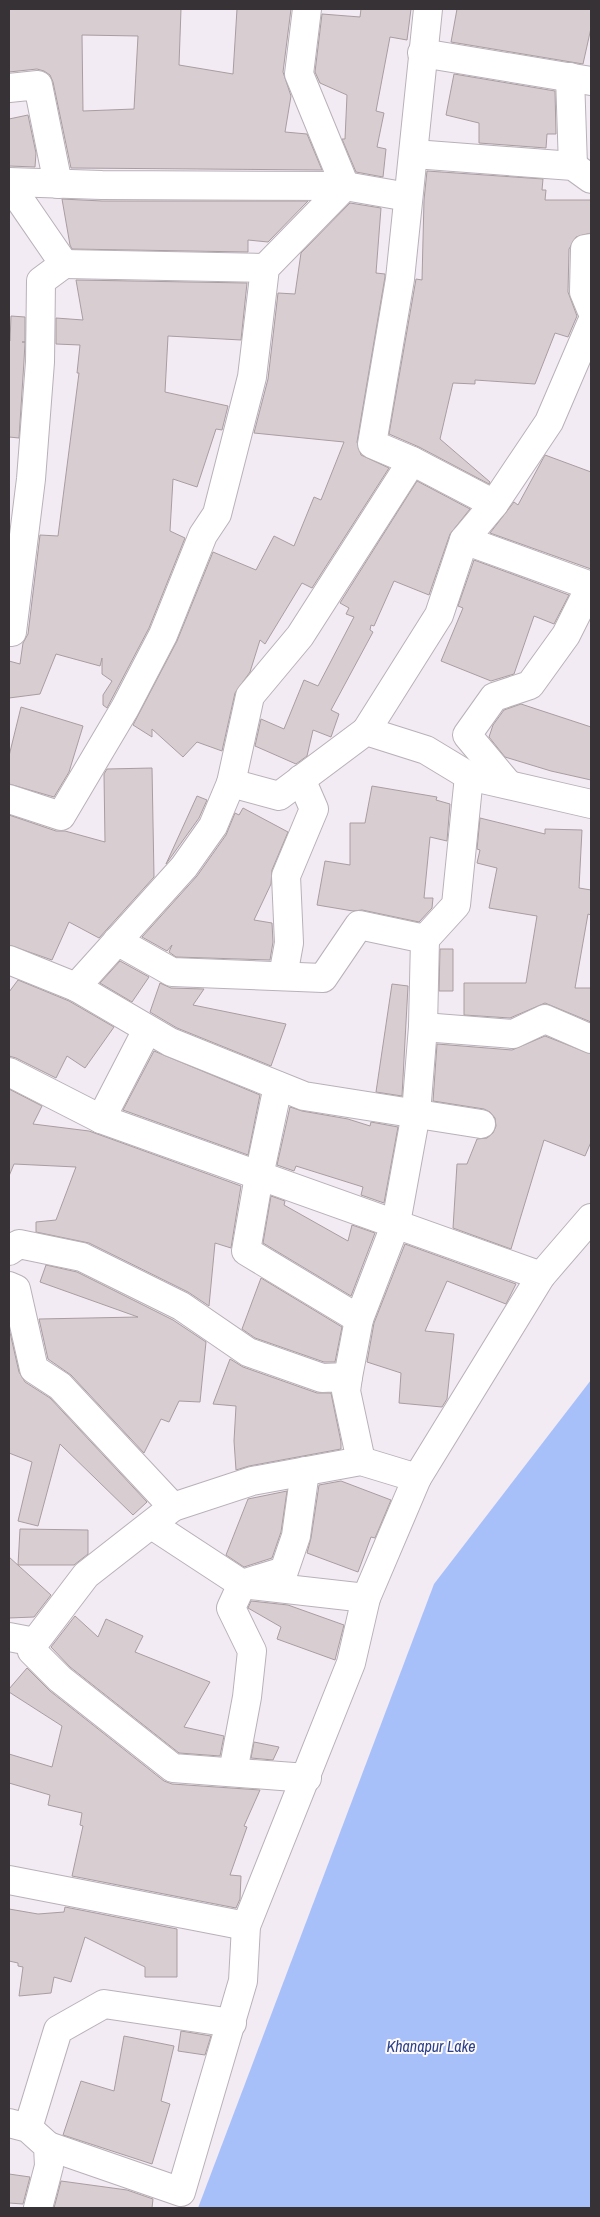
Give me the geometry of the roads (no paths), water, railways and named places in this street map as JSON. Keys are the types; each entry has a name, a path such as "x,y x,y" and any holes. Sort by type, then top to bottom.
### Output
{"street":[{"path":"307,9 299,74 345,186"},
{"path":"428,9 400,279 372,444 412,461 494,504"},
{"path":"414,154 582,173 581,79 422,53"},
{"path":"9,88 38,85 58,184"},
{"path":"9,183 345,186 408,197"},
{"path":"9,183 64,264"},
{"path":"9,799 61,816 125,708 163,635 203,535 217,514 252,377 265,268 345,186"},
{"path":"591,248 585,250 584,292 591,309"},
{"path":"12,632 32,469 40,362 41,281 64,264 265,268"},
{"path":"231,783 279,796 366,731 440,615 464,540 494,504 549,422 591,324"},
{"path":"76,987 184,867 214,826 231,783 250,696 300,636 412,461"},
{"path":"464,540 591,586 566,635 530,685 494,697 467,735 508,784"},
{"path":"366,731 426,750 469,776 591,804"},
{"path":"361,1461 346,1391 348,1377 359,1319 396,1223 416,1113 424,1027 425,939 456,905 469,776"},
{"path":"283,976 289,943 286,876 314,809 301,779"},
{"path":"117,941 172,972 323,978 359,925 425,939"},
{"path":"9,960 76,987 170,1042 304,1096 481,1124"},
{"path":"424,1027 513,1034 545,1019 591,1038"},
{"path":"101,1119 147,1030"},
{"path":"9,1072 101,1119 541,1276"},
{"path":"278,1086 259,1176 246,1251 359,1319"},
{"path":"232,2023 104,2004 58,2030 18,2126 48,2146 182,2192 232,2023 243,1981 246,1926 278,1842 307,1778 351,1662 366,1598 417,1478 541,1276 591,1218"},
{"path":"9,1252 19,1244 82,1258 180,1306 248,1352 322,1378 348,1377"},
{"path":"9,1286 16,1289 34,1369 60,1386 172,1508"},
{"path":"307,1778 174,1768 60,1680 22,1640 86,1575 172,1508 252,1481 361,1461 417,1478"},
{"path":"233,1772 247,1697 252,1651 231,1608 242,1584 284,1571 296,1536 305,1471"},
{"path":"152,1525 242,1584 366,1598"},
{"path":"9,1880 246,1926"},
{"path":"38,2208 49,2166 48,2146"}],"water":[{"name":"Khanapur Lake","path":"591,1380 591,2208 198,2208 434,1584"}]}
